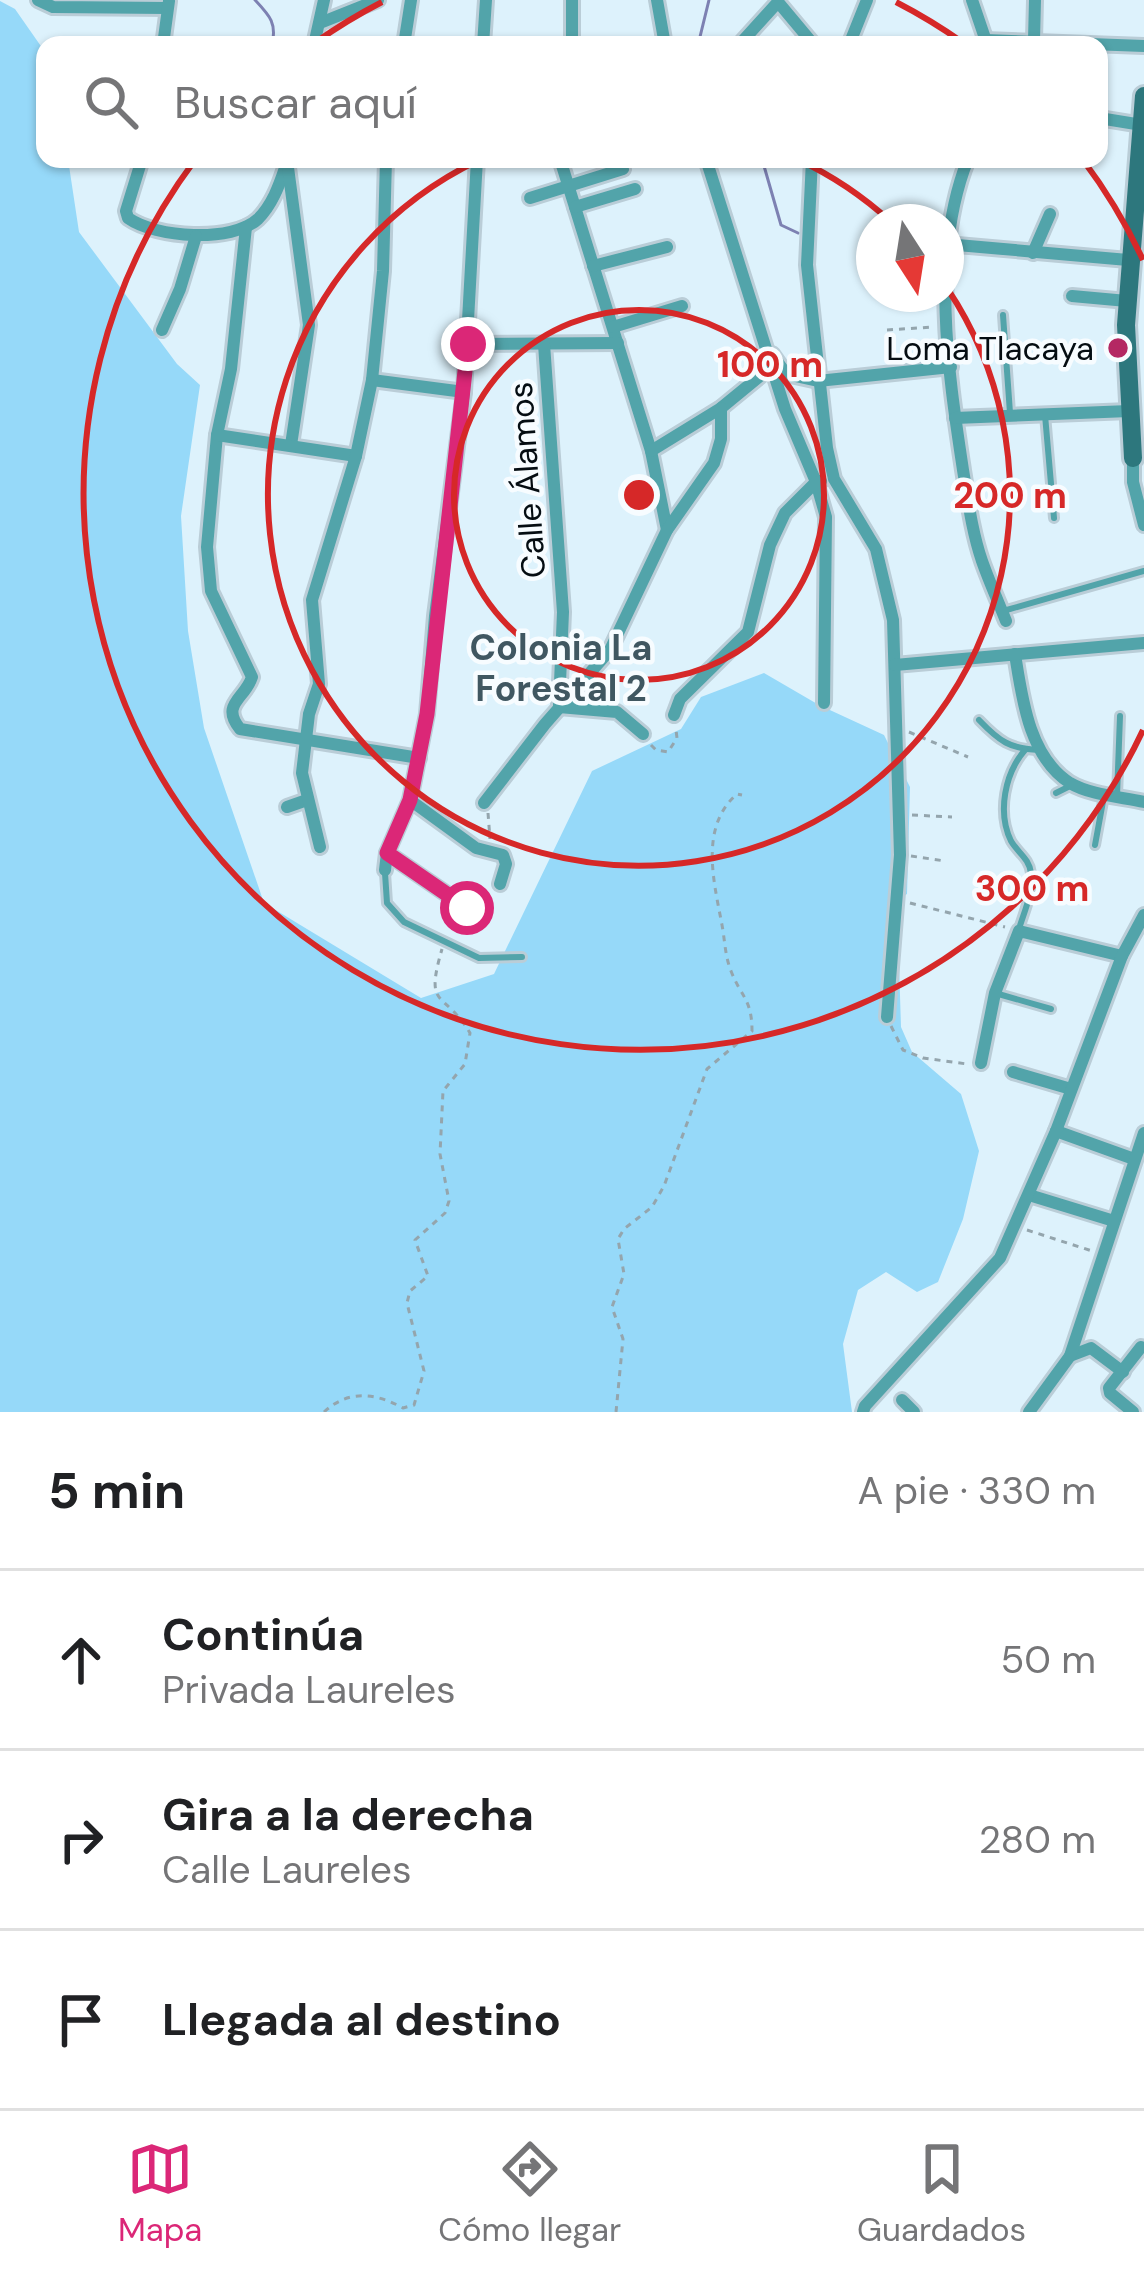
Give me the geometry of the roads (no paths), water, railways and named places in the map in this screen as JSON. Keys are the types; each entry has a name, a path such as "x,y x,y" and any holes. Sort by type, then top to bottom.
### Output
{"street":[{"path":"316,36 324,0"},
{"path":"320,23 378,0"},
{"path":"405,36 411,0"},
{"path":"484,36 486,0"},
{"path":"572,0 572,36"},
{"path":"657,0 663,36"},
{"path":"853,36 867,0"},
{"path":"972,0 984,36"},
{"path":"1034,36 1035,0"},
{"path":"747,36 778,1 807,36"},
{"path":"41,2 168,4 165,36"},
{"path":"1108,44 1144,46"},
{"path":"1144,96 1140,200 1127,301 1135,325 1136,369 1129,411 1144,525"},
{"path":"1108,119 1142,124"},
{"path":"139,168 128,218 160,231 196,236 246,227 256,220 275,195 284,168"},
{"path":"288,168 309,325 291,445"},
{"path":"320,847 302,773 309,714 320,683 312,600 356,457 373,380 386,168"},
{"path":"385,870 419,758 464,392 477,168"},
{"path":"563,168 651,452 667,530"},
{"path":"709,168 771,367 826,517 824,703"},
{"path":"812,168 807,266 818,382 834,479 876,549 892,620 900,855 887,1017"},
{"path":"954,204 964,168"},
{"path":"530,199 623,169"},
{"path":"575,207 634,189"},
{"path":"1033,253 1050,214"},
{"path":"246,227 231,369 217,435 207,547 209,580 252,677 230,713 240,729 419,758"},
{"path":"162,330 196,236"},
{"path":"964,246 1133,268"},
{"path":"593,266 668,247"},
{"path":"1072,296 1127,301"},
{"path":"613,327 682,307"},
{"path":"947,312 955,418 981,558 1005,616"},
{"path":"468,344 618,343"},
{"name":"Calle Álamos","path":"544,344 563,612 559,707"},
{"path":"766,346 786,374 818,382 950,367"},
{"path":"651,452 721,408 771,367"},
{"path":"373,380 464,392"},
{"path":"486,808 559,707 610,650 667,530 714,463 721,439 721,408"},
{"path":"955,418 1129,411"},
{"path":"217,435 356,457"},
{"path":"674,715 680,699 748,632 770,545 785,513 816,482 834,479"},
{"path":"895,664 1144,643"},
{"path":"1015,654 1032,750 1073,785 1144,802"},
{"path":"559,707 617,712 643,734"},
{"path":"287,807 307,800"},
{"path":"410,800 457,837 500,856 500,884"},
{"path":"387,853 467,908"},
{"path":"863,1412 1000,1258 1056,1132 1122,956 1144,915"},
{"path":"981,1063 995,993 1019,931 1122,956"},
{"path":"1013,1072 1071,1089"},
{"path":"1056,1132 1133,1159"},
{"path":"1029,1412 1070,1356 1144,1133"},
{"path":"1029,1196 1114,1221"},
{"path":"1133,1412 1110,1393 1112,1382 1141,1347"},
{"path":"1070,1356 1091,1348 1123,1372"},
{"path":"902,1400 914,1412"}],"lane":[{"path":"1003,315 1011,416"},
{"path":"1046,415 1054,518"},
{"path":"1005,616 1144,571"},
{"path":"1095,845 1111,794 1120,716"},
{"path":"980,720 1000,742 1032,750"},
{"path":"1019,931 1032,884 1031,868 1012,843 1005,791 1011,771 1032,750"},
{"path":"1056,793 1073,785"},
{"path":"385,870 387,903 404,922 479,958 523,958"},
{"path":"995,993 1051,1009"}],"waterway":[{"path":"255,0 271,20 273,36"},
{"path":"700,36 709,0"},
{"path":"765,168 781,225 798,233"}],"place":[{"name":"Loma Tlacaya","path":"1118,348"}],"district":[{"name":"Colonia La Forestal 2","path":"561,668"}]}
